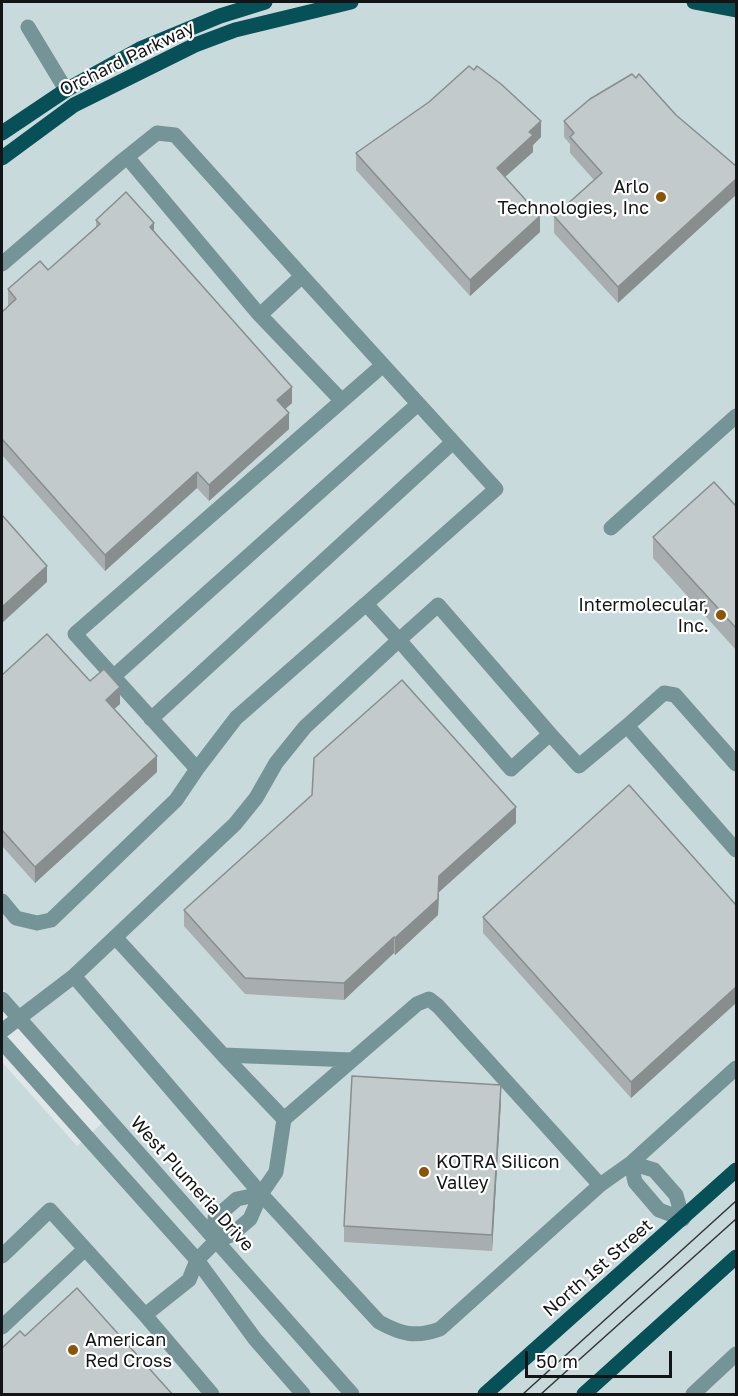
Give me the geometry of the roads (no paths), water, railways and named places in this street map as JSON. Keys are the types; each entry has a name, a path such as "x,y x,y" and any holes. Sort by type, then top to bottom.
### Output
{"main road":[{"name":"Orchard Parkway","path":"2,133 66,90 140,49 220,16 265,2"},
{"name":"Orchard Parkway","path":"2,158 74,105 195,45 235,30 351,2"},
{"path":"694,2 736,10"},
{"path":"66,90 74,105"},
{"name":"North 1st Street","path":"485,1395 736,1170"},
{"path":"584,1395 736,1257"}],"street":[{"path":"28,27 66,90"},
{"path":"2,264 157,133 175,135 496,489 236,718 176,800 51,920 37,923 16,918 2,901"},
{"path":"127,157 260,315 342,401"},
{"path":"260,315 302,276"},
{"path":"197,769 75,634 382,365"},
{"path":"113,676 418,404"},
{"path":"611,528 736,416"},
{"path":"152,718 453,442"},
{"path":"366,604 511,769 550,734"},
{"path":"2,1031 74,976 235,824 256,798 276,763 305,727 438,605 579,766 664,693 675,695 736,764"},
{"path":"627,726 736,850"},
{"path":"115,937 284,1119"},
{"path":"74,976 261,1194 379,1322 397,1332 427,1334 440,1329 600,1185 631,1163 736,1068"},
{"name":"West Plumeria Drive","path":"2,999 352,1395"},
{"path":"145,1315 189,1280 197,1260 216,1241 231,1235 250,1219 261,1194 276,1172 284,1119 417,1004 429,999 438,1006 600,1185"},
{"path":"2,1042 197,1260 255,1339 303,1395"},
{"path":"223,1055 352,1060"},
{"path":"631,1163 654,1170 675,1195 683,1219"},
{"path":"631,1163 635,1182 659,1210 683,1219"},
{"path":"216,1241 215,1218 237,1199 261,1194"},
{"path":"2,1256 50,1210 145,1315 212,1395"},
{"path":"2,1327 85,1249"},
{"path":"693,1395 736,1354"}],"tram line":[{"path":"523,1394 736,1201"},
{"path":"541,1394 736,1219"}],"place":[{"name":"Arlo Technologies, Inc","path":"661,197"},
{"name":"Intermolecular, Inc.","path":"721,615"},
{"name":"KOTRA Silicon Valley","path":"424,1172"},
{"name":"American Red Cross","path":"73,1350"}]}
